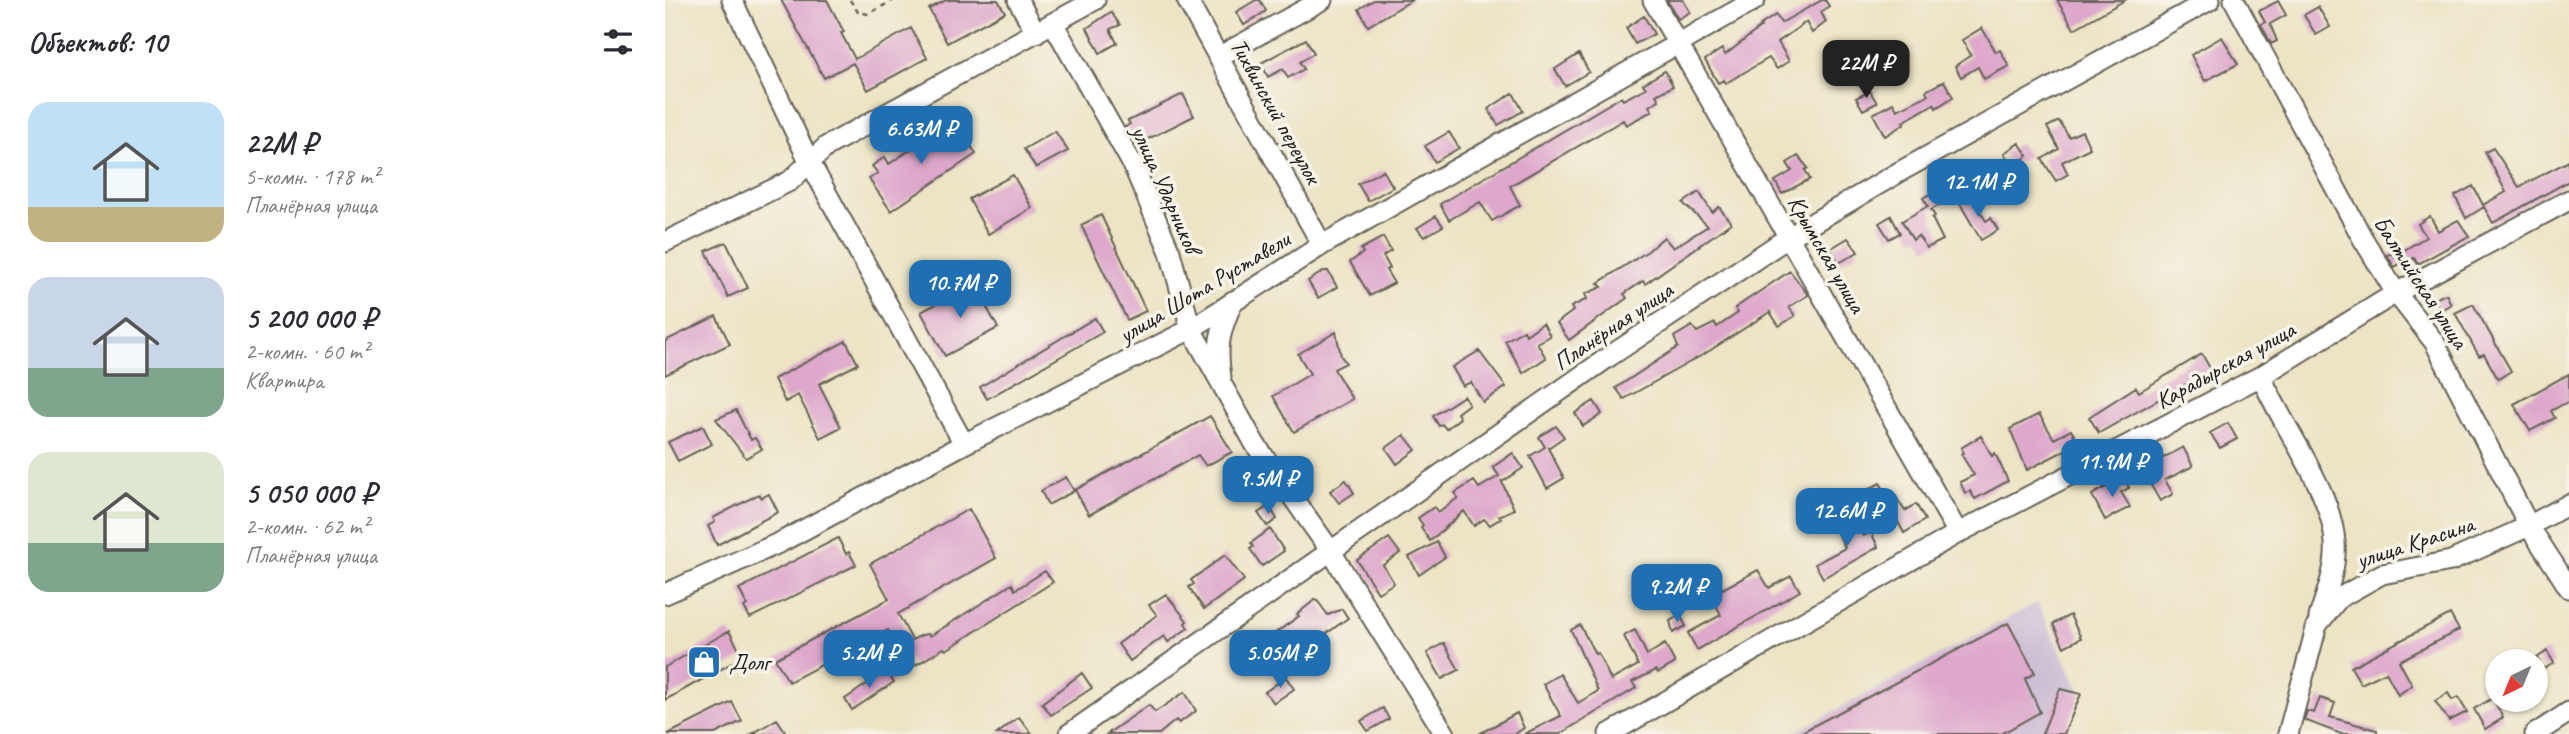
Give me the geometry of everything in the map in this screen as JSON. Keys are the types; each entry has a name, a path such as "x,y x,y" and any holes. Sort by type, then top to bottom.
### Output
{"street":[{"path":"732,0 809,162 964,444"},
{"name":"улица Ударников","path":"1018,0 1045,28 1133,165 1170,252 1191,329 1255,444 1330,550 1445,734"},
{"path":"665,242 790,181 827,146 1095,0"},
{"name":"Тихвинский переулок","path":"1187,0 1322,245"},
{"path":"1218,57 1322,0"},
{"name":"Крымская улица","path":"1653,0 1958,533"},
{"name":"улица Шота Руставели","path":"665,594 781,542 964,444 1191,329 1322,245 1755,0"},
{"name":"Планёрная улица","path":"1069,734 1610,356 1789,237 1901,171 2210,0"},
{"name":"Балтийская улица","path":"2234,0 2363,239 2396,293 2435,343 2529,526 2569,588"},
{"name":"Карадырская улица","path":"1609,734 1958,533 2261,376 2396,293 2569,200"},
{"path":"1222,385 1218,355 1221,328 1233,301"},
{"path":"2261,376 2282,422 2318,485 2330,517 2335,544 2333,564 2317,625"},
{"name":"улица Красина","path":"2288,734 2317,625 2339,598 2382,574 2451,561 2529,526 2569,504"},
{"path":"2535,734 2569,712"}],"path":[{"path":"850,0 858,12 868,14 894,0"}],"shaded area":[{"path":"2037,603 2081,694 2064,734 1791,734"}],"building":[{"path":"781,0 827,0 855,59 911,28 927,58 868,90 853,63 824,78"},
{"path":"946,0 998,0 1005,12 947,43 929,9"},
{"path":"1260,0 1266,11 1244,25 1236,12"},
{"path":"1374,0 1412,0 1368,26 1359,9"},
{"path":"1667,0 1683,0 1690,12 1678,19"},
{"path":"1822,0 1829,6 1821,12 1826,22 1812,33 1806,22 1778,42 1789,61 1777,69 1769,58 1726,83 1724,80 1718,83 1705,60 1722,49 1725,55 1776,15 1781,23"},
{"path":"2057,0 2125,0 2074,29"},
{"path":"2278,1 2286,15 2270,24 2277,41 2271,44 2261,24 2265,22 2259,11"},
{"path":"2318,7 2330,27 2316,35 2304,15"},
{"path":"1111,12 1120,25 1110,29 1117,43 1100,53 1087,28"},
{"path":"1644,16 1654,34 1635,44 1626,28"},
{"path":"1982,28 1996,52 2000,50 2009,66 1984,79 1978,67 1961,77 1955,66 1971,55 1962,40"},
{"path":"2222,37 2238,64 2205,81 2191,55"},
{"path":"1306,39 1314,53 1300,62 1304,69 1288,78 1283,69 1268,77 1261,63"},
{"path":"1579,54 1589,72 1565,86 1555,69"},
{"path":"1665,71 1673,86 1656,95 1659,100 1649,106 1652,111 1626,125 1623,120 1510,186 1520,205 1492,221 1480,202 1449,220 1440,204 1621,97 1623,100 1646,88 1643,84"},
{"path":"1944,81 1953,97 1936,108 1934,104 1885,136 1873,114 1893,103 1897,110 1928,95 1926,91"},
{"path":"1870,91 1877,103 1863,110 1856,98"},
{"path":"1513,93 1523,111 1498,125 1488,109"},
{"path":"1183,94 1194,116 1136,145 1125,127 1130,124 1128,121"},
{"path":"955,120 976,154 891,211 869,179 878,173 872,166 885,157 889,164"},
{"path":"2059,121 2069,137 2082,131 2090,148 2062,162 2068,174 2056,181 2042,159 2059,149 2047,127"},
{"path":"1055,131 1068,151 1036,168 1024,149"},
{"path":"1449,132 1459,148 1435,162 1425,146"},
{"path":"2019,143 2028,156 2011,166 2004,153"},
{"path":"2493,148 2519,187 2569,161 2569,181 2493,223 2483,205 2506,192 2485,152"},
{"path":"1798,156 1808,168 1805,170 1810,179 1782,194 1775,181 1792,171 1787,163"},
{"path":"1982,165 1992,183 1972,195 1961,177"},
{"path":"1383,170 1393,187 1368,201 1358,184"},
{"path":"1013,175 1032,208 988,234 969,199"},
{"path":"2473,186 2484,207 2466,218 2455,196"},
{"path":"1937,190 1945,202 1931,210 1943,240 1927,248 1918,236 1913,240 1902,221 1928,206 1923,198"},
{"path":"1699,192 1712,212 1719,207 1731,223 1645,284 1643,281 1624,294 1627,298 1569,340 1557,323 1573,311 1571,307 1587,299 1585,294 1602,287 1598,283 1648,251 1664,237 1673,248 1708,226 1683,203"},
{"path":"1970,195 1986,221 1991,218 1998,230 1981,240 1959,202"},
{"path":"1101,215 1146,311 1127,320 1081,225"},
{"path":"1436,216 1443,226 1424,237 1417,228"},
{"path":"1891,216 1900,233 1889,239 1879,223"},
{"path":"2430,216 2438,231 2458,220 2469,236 2418,264 2414,258 2394,267 2387,255 2393,253 2394,256 2426,237 2418,224"},
{"path":"1383,237 1391,251 1383,256 1390,268 1386,270 1394,283 1370,296 1350,262 1363,253 1361,249"},
{"path":"1848,238 1858,252 1839,263 1830,249"},
{"path":"726,242 748,288 728,297 706,251"},
{"path":"1328,271 1337,287 1318,298 1308,281"},
{"path":"1790,271 1808,295 1789,307 1795,316 1779,326 1770,312 1706,353 1624,399 1616,388 1678,347 1674,337 1692,326 1697,332 1715,323 1717,327 1738,313 1735,308"},
{"path":"974,284 998,328 945,356 921,312"},
{"path":"2446,294 2451,304 2441,310 2434,299"},
{"path":"2473,304 2511,371 2498,379 2484,354 2479,356 2455,313"},
{"path":"716,316 730,344 665,375 665,341"},
{"path":"1095,318 1103,332 987,399 980,387"},
{"path":"1543,323 1550,336 1537,343 1546,358 1523,373 1505,341 1524,330 1526,335"},
{"path":"1336,332 1341,356 1346,363 1334,369 1352,399 1294,432 1273,396 1310,374 1298,354"},
{"path":"846,341 858,364 819,384 841,427 820,438 798,395 785,402 774,379"},
{"path":"1479,351 1506,387 1483,402 1471,382 1463,386 1452,367"},
{"path":"2202,354 2211,370 2099,433 2089,417 2136,387 2139,392"},
{"path":"2569,374 2569,401 2551,411 2555,418 2530,431 2514,404"},
{"path":"1464,396 1469,404 1457,413 1460,418 1446,429 1442,424 1439,426 1433,416"},
{"path":"1594,401 1602,414 1583,426 1575,413"},
{"path":"736,410 751,440 755,438 762,449 746,458 716,419"},
{"path":"2039,414 2054,439 2071,430 2079,443 2027,470 2010,429"},
{"path":"1210,416 1232,452 1206,466 1198,455 1089,515 1075,490"},
{"path":"2228,423 2237,439 2220,448 2210,433"},
{"path":"703,426 712,444 678,461 668,442"},
{"path":"1556,426 1564,437 1548,448 1564,478 1547,488 1530,456 1545,447 1539,437"},
{"path":"1404,435 1416,450 1397,464 1386,448"},
{"path":"1981,436 1992,456 1995,453 2008,481 1975,499 1970,491 1965,493 1960,482 1974,475 1961,454 1961,448"},
{"path":"2183,447 2193,466 2165,480 2173,494 2160,501 2142,470"},
{"path":"1513,453 1523,468 1502,482 1501,480 1514,509 1499,516 1501,518 1490,525 1484,519 1474,526 1464,511 1430,541 1418,518 1434,507 1438,512 1458,498 1455,493 1474,481 1479,488 1499,476 1493,467"},
{"path":"1066,477 1074,491 1048,505 1041,491"},
{"path":"2124,477 2129,488 2121,492 2130,507 2105,520 2092,495"},
{"path":"1346,480 1354,493 1339,503 1330,491"},
{"path":"1880,483 1887,494 1892,491 1905,511 1916,504 1925,520 1904,533 1893,513 1883,519 1869,489"},
{"path":"759,494 761,498 769,494 778,512 717,545 708,526 715,522 713,518"},
{"path":"1269,506 1277,519 1267,526 1258,513"},
{"path":"969,509 996,558 898,614 912,640 922,635 930,636 1012,584 1015,590 1045,571 1053,582 946,650 944,648 914,666 904,649 900,651 888,630 789,682 775,659 889,599 870,564"},
{"path":"1846,516 1850,524 1863,536 1871,532 1878,547 1823,578 1815,564 1845,548 1833,522"},
{"path":"1270,529 1284,551 1262,566 1250,549 1253,547 1251,543"},
{"path":"838,538 846,554 849,552 856,565 750,618 739,589"},
{"path":"1389,538 1400,553 1383,565 1394,583 1378,593 1357,560"},
{"path":"1437,542 1445,557 1419,575 1409,557"},
{"path":"1225,555 1244,580 1204,609 1189,587 1194,584 1191,580"},
{"path":"1758,570 1769,588 1791,576 1800,591 1697,650 1688,633 1721,615 1711,595"},
{"path":"1166,594 1187,621 1185,623 1188,628 1168,642 1164,636 1130,661 1118,644 1157,615 1149,605"},
{"path":"1316,599 1328,615 1342,609 1348,618 1309,646 1306,642 1301,645 1298,640 1275,652 1267,639 1299,616 1297,614"},
{"path":"2450,614 2459,630 2399,661 2412,685 2398,695 2386,672 2361,684 2351,667"},
{"path":"1680,615 1686,626 1673,633 1670,621"},
{"path":"2070,615 2081,638 2064,647 2053,624"},
{"path":"2008,623 2035,673 2025,679 2040,712 2001,734 1798,734"},
{"path":"1580,625 1611,680 1638,665 1624,636 1635,630 1647,655 1665,644 1675,663 1658,673 1656,670 1632,682 1636,688 1560,734 1524,734 1561,716 1543,684 1560,674 1578,703 1598,691 1571,630"},
{"name":"Долг","path":"729,631 743,657 665,700 665,667"},
{"path":"1444,643 1459,670 1442,679 1427,653"},
{"path":"2548,653 2554,663 2548,667"},
{"path":"886,671 894,682 852,710 845,699"},
{"path":"1082,673 1092,688 1051,715 1042,703"},
{"path":"1286,677 1294,689 1274,703 1265,692"},
{"path":"2060,689 2081,694 2064,734 2042,734"},
{"path":"1185,692 1196,711 1179,723 1176,720 1159,734 1107,734 1149,705 1155,712"},
{"path":"2448,693 2452,700 2458,697 2467,712 2449,721 2435,701"},
{"path":"2320,698 2335,703 2330,717 2377,730 2377,734 2341,734 2304,720 2307,711 2314,713"},
{"path":"732,702 742,721 715,734 668,734"},
{"path":"2485,703 2485,712 2500,712 2503,718 2485,729 2474,709"},
{"path":"1383,708 1389,719 1368,731 1361,721"},
{"path":"1517,713 1524,728 1515,734 1479,734"},
{"path":"1019,717 1032,734 997,734"},
{"path":"777,719 787,734 752,734"}],"place":[{"name":"Долг","path":"704,662"}]}
